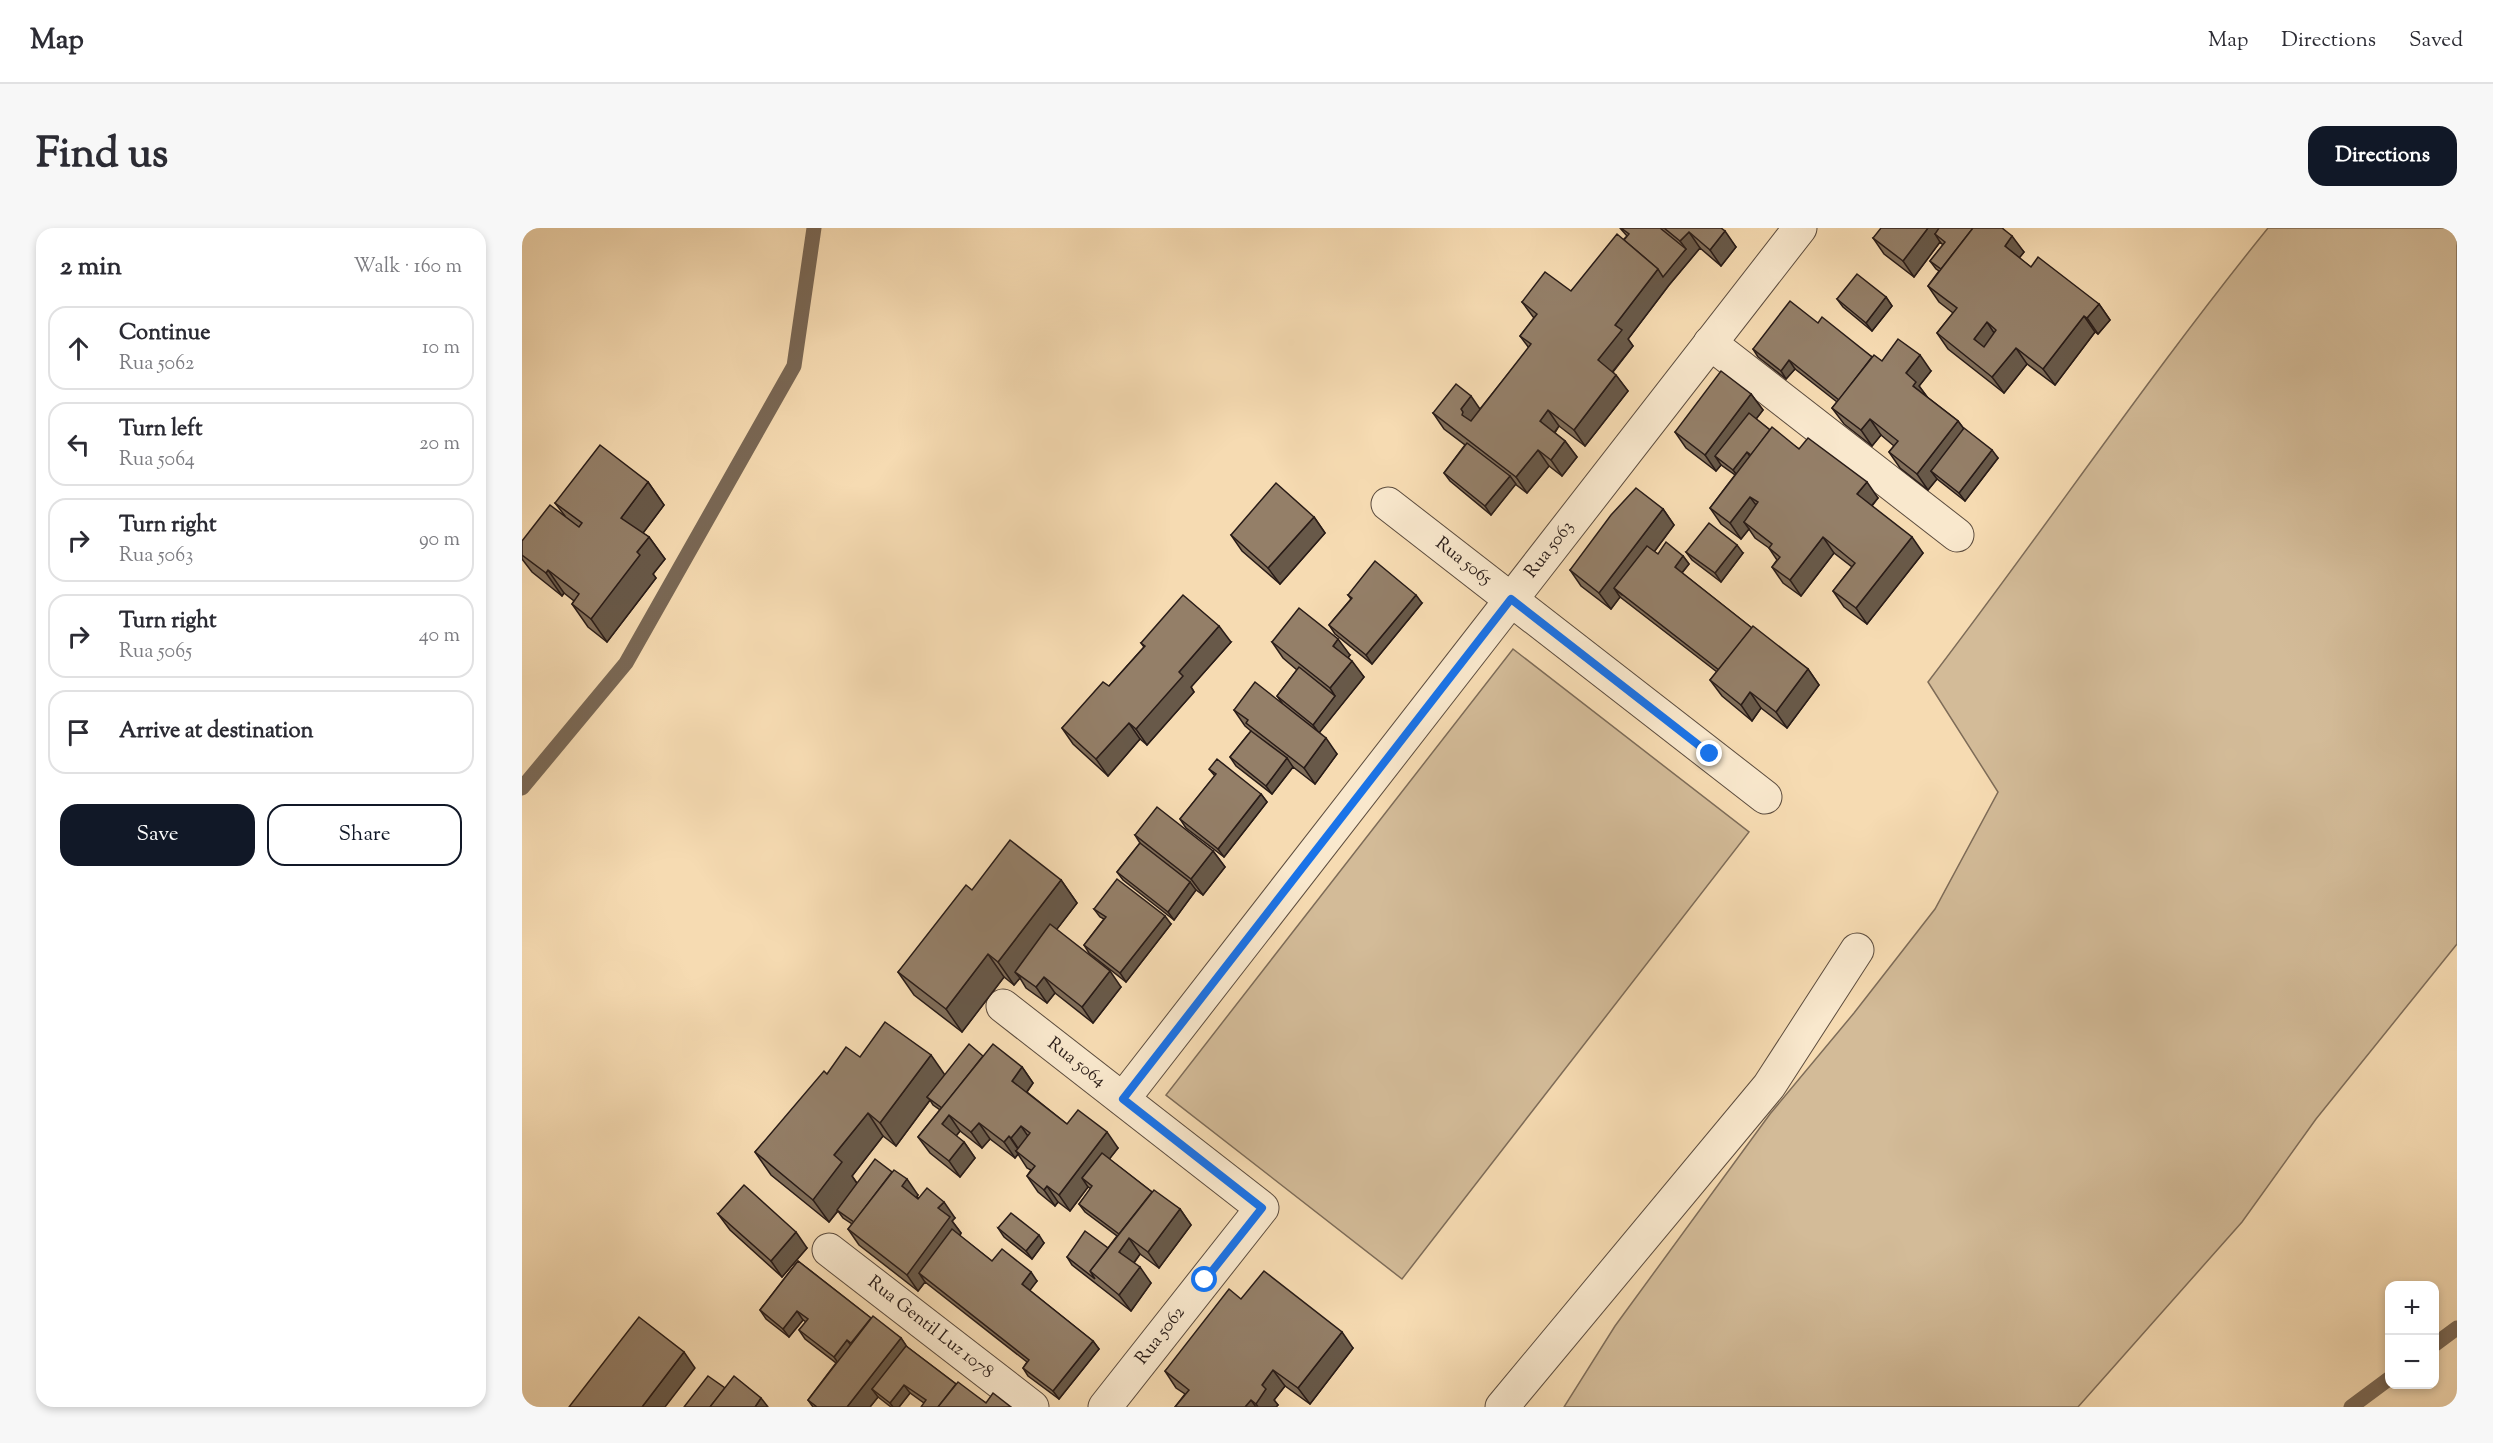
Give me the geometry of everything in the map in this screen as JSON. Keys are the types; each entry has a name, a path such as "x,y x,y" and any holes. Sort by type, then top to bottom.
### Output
{"street":[{"name":"Rua 5063","path":"1123,1099 1800,228"},
{"path":"1710,343 1957,535"},
{"name":"Rua 5065","path":"1388,504 1765,797"},
{"path":"1502,1407 1769,1086 1857,950"},
{"name":"Rua 5064","path":"1003,1006 1262,1208"},
{"name":"Rua 5062","path":"1105,1407 1262,1208"},
{"name":"Rua Gentil Luz 1078","path":"829,1250 1032,1407"}],"shaded area":[{"path":"2268,228 2457,228 2457,944 2316,1119 2242,1222 2078,1407 1564,1407 1615,1326 1770,1114 1854,1013 1935,909 1998,792 1928,682 2138,397"},
{"path":"1513,649 1749,832 1402,1279 1166,1095"}],"building":[{"path":"1621,228 1660,228 1686,249 1663,277 1658,269 1624,240 1629,234"},
{"path":"1664,228 1721,228 1725,231 1710,250 1689,232 1680,241"},
{"path":"1881,228 1928,228 1903,261 1873,238"},
{"path":"1939,228 1973,228 1941,269 1930,261 1945,242 1935,234"},
{"path":"1973,228 2002,228 2012,236 2005,246 2031,267 2038,257 2099,304 2087,318 2084,316 2043,369 2016,348 1992,377 1937,333 1957,308 1928,286","holes":["1987,322 1996,330 1984,347 1974,339"]},
{"path":"1617,234 1658,269 1615,325 1622,330 1598,360 1616,375 1574,430 1548,410 1540,421 1565,441 1551,460 1538,450 1516,477 1433,413 1456,384 1471,396 1461,409 1462,415 1471,421 1531,344 1520,336 1537,314 1522,302 1545,272 1571,291"},
{"path":"1857,274 1886,297 1866,323 1837,299"},
{"path":"1790,301 1818,323 1822,317 1872,357 1839,400 1789,360 1781,371 1753,349"},
{"path":"1898,339 1920,355 1906,373 1916,382 1913,386 1958,421 1917,474 1889,452 1898,441 1870,419 1861,430 1832,408 1874,355 1882,361"},
{"path":"1721,371 1751,394 1705,455 1675,432"},
{"path":"1749,413 1770,430 1751,455 1747,452 1733,470 1715,456"},
{"path":"1772,427 1799,449 1808,438 1867,482 1857,494 1912,537 1856,608 1833,591 1855,563 1823,537 1790,580 1772,567 1780,557 1769,548 1772,544 1744,522 1758,502 1750,497 1730,523 1710,508"},
{"path":"1964,428 1992,450 1959,493 1931,471"},
{"path":"1467,443 1510,476 1485,506 1444,473"},
{"path":"600,445 648,482 621,518 649,537 637,552 640,555 591,619 572,604 579,594 548,570 546,573 522,555 522,541 550,505 579,527 582,523 555,503"},
{"path":"1276,483 1314,517 1268,568 1231,535"},
{"path":"1636,488 1663,509 1599,593 1570,570 1611,515"},
{"path":"1709,523 1737,545 1715,573 1686,552"},
{"path":"1666,542 1683,556 1675,567 1752,628 1719,670 1614,588 1647,546 1658,554"},
{"path":"1375,561 1416,595 1366,655 1329,625 1352,598 1348,595"},
{"path":"1183,595 1219,626 1179,672 1183,676 1136,729 1129,723 1096,759 1062,728 1103,682 1109,686 1145,646 1141,643"},
{"path":"1299,608 1338,639 1333,646 1352,661 1330,688 1272,642"},
{"path":"1753,626 1808,669 1776,712 1750,692 1741,705 1710,680"},
{"path":"1299,667 1335,696 1313,725 1277,696"},
{"path":"1255,682 1326,738 1304,768 1246,723 1248,720 1234,710"},
{"path":"1251,731 1287,758 1266,786 1230,757"},
{"path":"1217,759 1261,794 1218,849 1180,819 1216,774 1209,769"},
{"path":"1157,807 1213,851 1191,879 1135,835"},
{"path":"1010,840 1061,880 998,962 988,954 946,1009 898,972 966,885 972,890"},
{"path":"1140,843 1190,882 1168,912 1117,872"},
{"path":"1117,879 1165,916 1120,973 1084,945 1106,917 1094,909"},
{"path":"1050,924 1110,971 1082,1007 1044,977 1036,987 1015,972"},
{"path":"885,1022 931,1055 880,1123 868,1113 834,1155 842,1162 813,1200 755,1152 824,1071 827,1074 846,1047 860,1057"},
{"path":"969,1044 983,1056 942,1108 927,1097"},
{"path":"993,1044 1022,1067 1012,1081 1067,1124 1078,1110 1107,1132 1059,1195 1047,1186 1044,1190 1027,1176 1035,1166 1016,1151 1030,1133 1021,1126 1011,1138 1009,1136 1004,1142 979,1123 971,1132 949,1115 942,1124 964,1142 949,1161 918,1137"},
{"path":"1102,1153 1152,1192 1119,1234 1079,1204 1092,1186 1082,1178"},
{"path":"875,1159 892,1172 854,1222 837,1210"},
{"path":"894,1170 907,1179 902,1186 918,1199 927,1188 944,1202 938,1208 950,1217 907,1275 848,1229"},
{"path":"744,1185 796,1232 771,1261 718,1214"},
{"path":"1154,1190 1180,1209 1148,1252 1129,1238 1119,1252 1140,1267 1119,1295 1090,1271"},
{"path":"1011,1213 1039,1235 1026,1251 998,1228"},
{"path":"952,1229 992,1261 1002,1249 1031,1272 1022,1284 1093,1341 1053,1391 1023,1368 1029,1360 919,1273"},
{"path":"1085,1231 1108,1248 1090,1271 1095,1279 1067,1257"},
{"path":"798,1261 871,1318 851,1343 847,1340 834,1357 799,1330 808,1319 797,1311 783,1329 760,1310"},
{"path":"1264,1271 1342,1332 1298,1388 1273,1370 1262,1385 1266,1389 1256,1404 1251,1400 1245,1407 1175,1407 1189,1390 1165,1371 1229,1289 1241,1299"},
{"path":"873,1316 901,1338 847,1407 817,1407 808,1400"},
{"path":"639,1317 684,1352 642,1407 569,1407"},
{"path":"906,1346 956,1384 938,1407 921,1407 926,1400 904,1385 890,1403 872,1389"},
{"path":"708,1376 725,1388 710,1407 684,1407"},
{"path":"734,1376 761,1398 755,1407 710,1407"},
{"path":"958,1382 986,1403 993,1393 1011,1407 938,1407"}],"waterway":[{"path":"522,788 626,663 794,366 814,228"},
{"path":"2439,1341 2457,1328"},
{"path":"2351,1407 2385,1382"}],"route":[{"path":"1205,1280 1262,1208 1123,1099 1511,599 1710,754"}]}
